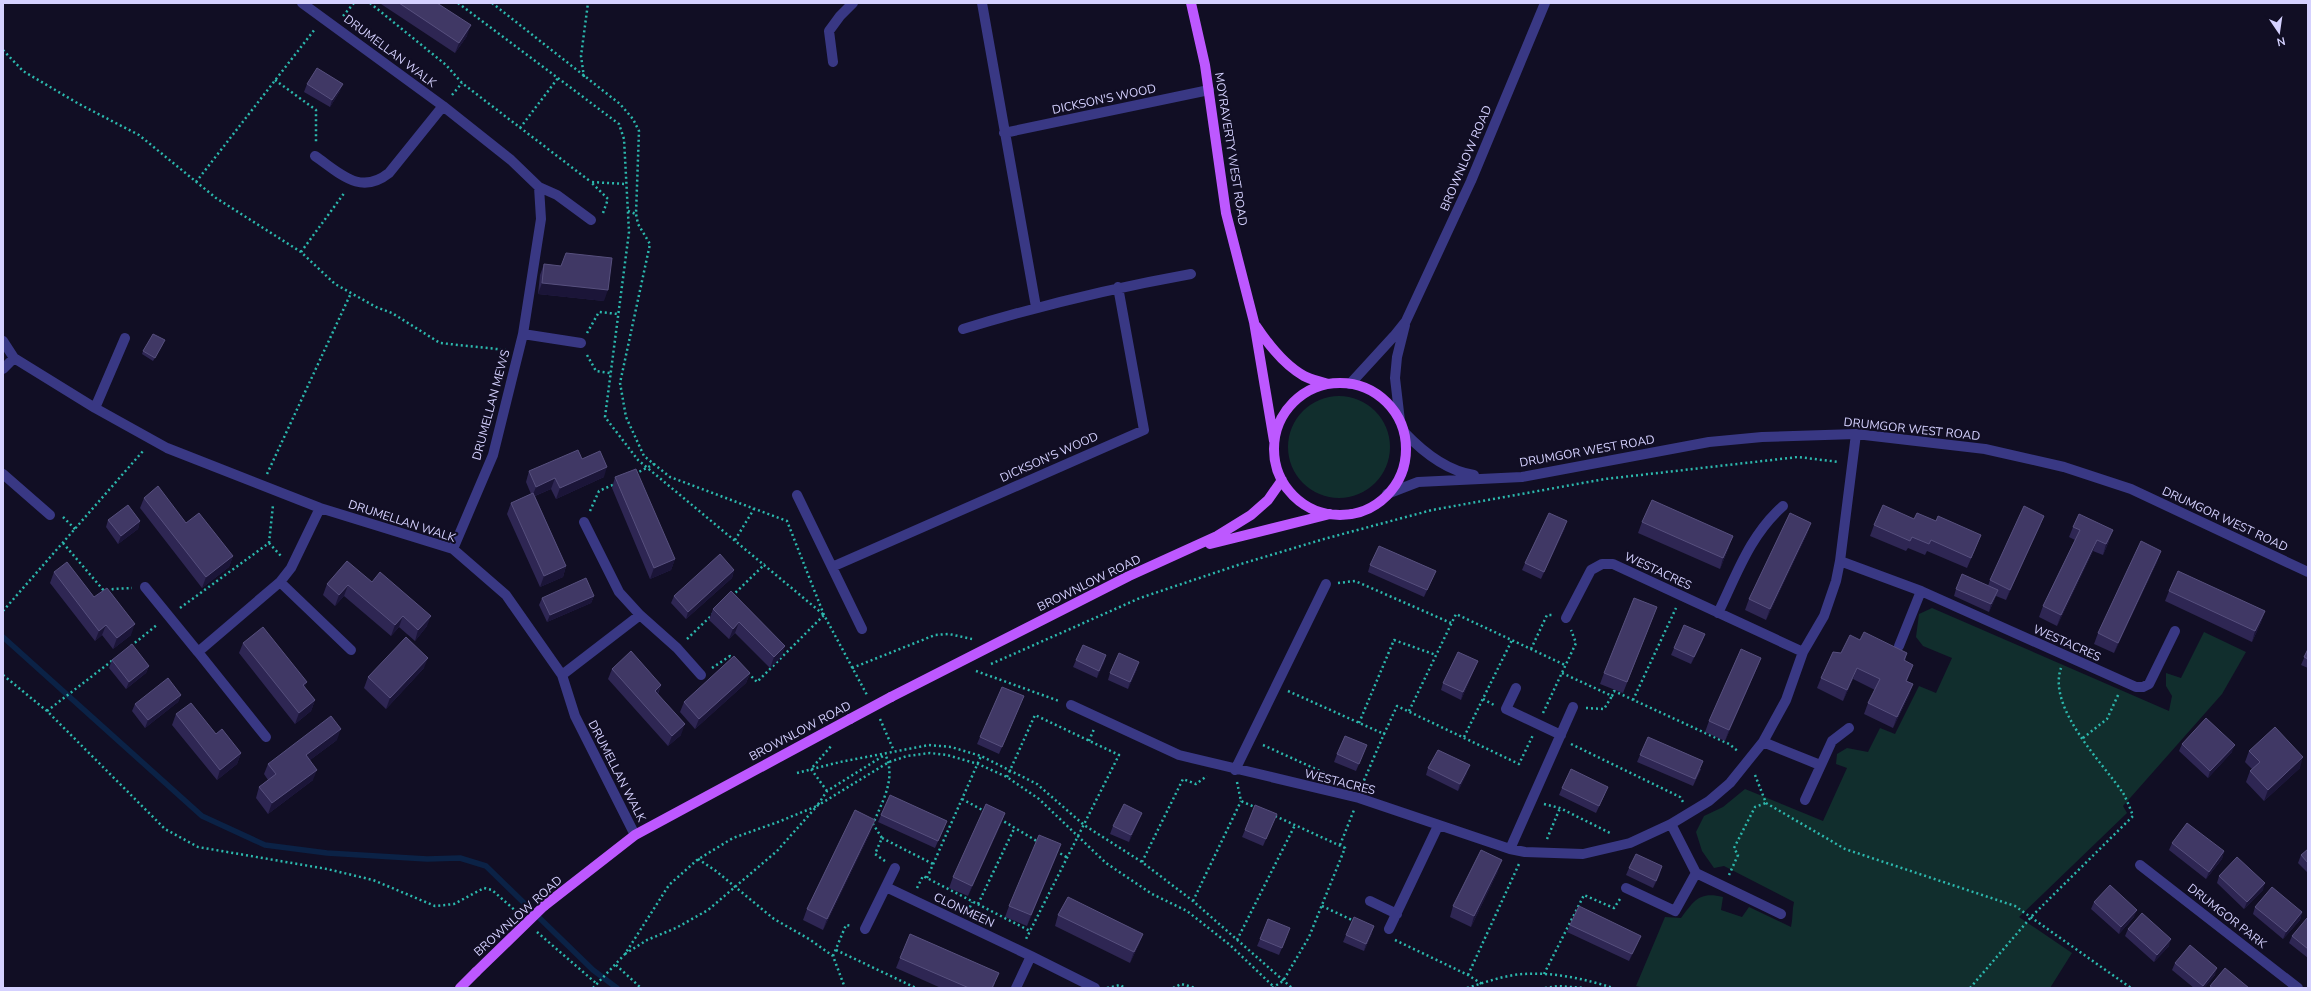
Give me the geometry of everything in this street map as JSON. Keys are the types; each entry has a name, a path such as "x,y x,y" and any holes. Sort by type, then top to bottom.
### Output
{"main road":[{"name":"MOYRAVERTY WEST ROAD","path":"1191,3 1209,90 1226,213 1254,322 1274,441"},
{"name":"MOYRAVERTY WEST ROAD","path":"1254,322 1266,342 1290,366 1305,376 1328,384"},
{"path":"1328,384 1350,384 1366,388 1380,396 1391,407 1400,421 1404,432 1406,449 1404,466 1397,481 1387,494 1371,507 1351,514 1330,514 1311,508 1294,497 1282,480 1275,462 1274,441 1279,421 1291,404 1308,391 1328,384"},
{"name":"BROWNLOW ROAD","path":"460,988 544,906 635,835 957,663 1129,576 1217,536 1251,515 1268,500 1282,480"},
{"name":"BROWNLOW ROAD","path":"1188,549 1330,514"}],"street":[{"name":"DRUMELLAN WALK","path":"302,3 443,106 511,160 539,187 557,195 591,220"},
{"path":"833,62 829,31 840,16 853,3"},
{"path":"982,3 1036,307"},
{"name":"BROWNLOW ROAD","path":"1400,421 1395,378 1397,357 1406,321 1471,181 1545,3"},
{"name":"DICKSON'S WOOD","path":"1004,133 1209,90"},
{"path":"315,156 352,182 371,183 381,180 389,173 443,106"},
{"name":"DRUMELLAN MEWS","path":"453,549 493,455 519,351 541,219 539,187"},
{"path":"963,329 1036,307 1118,287 1191,274"},
{"name":"DICKSON'S WOOD","path":"832,567 1144,430 1118,287"},
{"name":"BROWNLOW ROAD","path":"1350,384 1406,321"},
{"path":"523,334 581,343"},
{"path":"95,408 125,338"},
{"name":"DRUMELLAN WALK","path":"3,341 14,358 95,408 167,448 320,508 453,549 506,596 562,675 575,716 635,835"},
{"path":"3,370 14,358"},
{"name":"DRUMGOR WEST ROAD","path":"1404,432 1432,457 1465,474 1493,478"},
{"name":"DRUMGOR WEST ROAD","path":"1387,494 1418,482 1522,477 1709,442 1762,437 1856,434 1985,449 2064,467 2131,489 2308,572"},
{"name":"WESTACRES","path":"1071,705 1179,755 1221,767 1359,798 1438,826 1510,849 1525,852 1583,854 1630,843 1671,824 1709,801 1730,783 1763,742 1786,700 1803,652 1824,616 1836,582 1856,434"},
{"path":"4,477 50,515"},
{"path":"797,495 862,629"},
{"path":"1718,613 1756,533 1783,506"},
{"path":"198,652 280,582 292,568 320,508"},
{"path":"584,522 619,592 640,615 677,648 701,675"},
{"name":"WESTACRES","path":"1840,561 1921,592 2065,657 2136,687 2143,687 2149,684 2175,631"},
{"name":"WESTACRES","path":"1566,618 1591,570 1602,564 1613,564 1803,652"},
{"path":"280,582 351,650"},
{"path":"1235,770 1326,584"},
{"path":"145,587 266,736"},
{"path":"1899,646 1921,592"},
{"path":"562,675 640,615"},
{"path":"1516,688 1506,709 1538,724 1560,737"},
{"path":"1510,849 1573,707"},
{"path":"1805,800 1832,741 1849,728"},
{"path":"1763,742 1820,765"},
{"path":"1671,824 1696,873 1781,914"},
{"path":"1389,929 1438,826"},
{"name":"DRUMGOR PARK","path":"2140,865 2298,988"},
{"path":"865,930 895,868"},
{"path":"1626,888 1675,911 1696,873"},
{"name":"CLONMEEN","path":"886,887 1020,950 1095,988"},
{"path":"1370,901 1396,914"},
{"path":"1016,988 1032,956"}],"path":[{"path":"370,3 446,65 462,83 591,182 608,198 603,214 591,220"},
{"path":"458,3 619,124 624,139 628,232 605,417 638,460 765,564 824,615"},
{"path":"492,3 620,104 633,119 639,132 636,214 638,224 650,244 620,383 626,417 644,456 670,477 787,521 824,615 868,695"},
{"path":"584,77 582,56 588,3"},
{"path":"196,182 324,18"},
{"path":"3,50 24,71 80,104 140,135 216,198 301,252 335,284 392,313 440,343 519,351"},
{"path":"520,128 558,78"},
{"path":"275,80 316,110 315,156"},
{"path":"301,252 352,182"},
{"path":"591,182 626,184"},
{"path":"628,211 636,214"},
{"path":"262,485 351,293"},
{"path":"610,373 596,372 581,343 599,312 618,314"},
{"path":"3,611 153,440"},
{"path":"990,664 1140,598 1240,564 1432,510 1605,479 1798,457 1836,461 1852,469"},
{"path":"634,475 654,464"},
{"path":"584,522 599,491 620,481"},
{"path":"126,650 168,616 269,543 275,490"},
{"path":"735,540 754,508"},
{"path":"63,544 107,594 113,589 145,587"},
{"path":"726,601 765,564"},
{"path":"1326,584 1355,581 1451,623"},
{"path":"1633,700 1681,596"},
{"path":"677,648 715,612"},
{"path":"1409,711 1456,614 1565,665"},
{"path":"1340,845 1359,798 1362,783 1397,706 1520,764 1576,643 1566,618 1547,614 1531,649"},
{"path":"746,671 757,682 824,615"},
{"path":"852,668 935,635 949,634 994,644"},
{"path":"1359,723 1394,640 1436,655"},
{"path":"1464,737 1512,640"},
{"path":"701,675 730,656 735,661"},
{"path":"1970,988 2032,916 2133,816 2124,795 2068,716 2058,691 2057,678 2065,657"},
{"path":"47,711 114,659"},
{"path":"957,663 1071,705"},
{"path":"976,671 983,667"},
{"path":"1562,673 1612,696"},
{"path":"3,674 47,711 165,829 198,847 327,869 373,880 435,906 454,904 484,888 492,890 520,916"},
{"path":"2083,738 2106,719 2124,682"},
{"path":"1276,686 1384,734"},
{"path":"1573,707 1604,709 1614,691 1729,744 1749,759 1766,803 1845,848 2015,906 2032,916 2131,988"},
{"path":"1007,777 1035,715 1118,755 1068,858 1020,950"},
{"path":"879,716 894,751"},
{"path":"1089,741 1094,732"},
{"path":"1560,737 1680,797"},
{"path":"1250,739 1333,777"},
{"path":"797,773 840,762 929,745 951,747 982,756 1037,784 1084,825 1142,862 1193,901 1292,988"},
{"path":"591,988 616,965 625,954 669,885 698,859 733,838 778,822 816,806 889,762 907,756 930,753 947,755 978,764 1007,777 1039,799 1106,863 1152,894 1187,911 1230,944 1274,987 1283,981 1309,937 1345,848 1268,813"},
{"path":"885,754 889,762 890,784 873,824 882,838 933,864"},
{"path":"625,954 647,940 676,928 708,910 736,888 777,851 827,791 885,754"},
{"path":"927,878 982,756"},
{"path":"1142,862 1183,778 1196,784 1221,767"},
{"path":"811,769 827,791"},
{"path":"1193,901 1240,801 1235,770"},
{"path":"962,799 989,813"},
{"path":"1240,801 1261,810"},
{"path":"1532,801 1560,808 1630,843"},
{"path":"1724,886 1738,855 1734,848 1755,807 1766,803"},
{"path":"1541,852 1560,808"},
{"path":"996,817 1010,824 1014,829 1041,843"},
{"path":"1237,940 1296,825"},
{"path":"978,904 1014,829"},
{"path":"882,838 875,854 895,868"},
{"path":"1054,850 1068,858"},
{"path":"1468,975 1525,852"},
{"path":"698,859 774,919 809,939 833,956 845,988"},
{"path":"912,899 922,876 1030,931"},
{"path":"1544,974 1584,894 1614,908 1626,888"},
{"path":"1322,906 1358,923"},
{"path":"833,956 846,925 865,930"},
{"path":"531,926 553,948 597,984"},
{"path":"1393,939 1468,975 1482,984"},
{"path":"836,950 916,988"},
{"path":"616,965 641,988"},
{"path":"1467,988 1523,974 1544,974 1596,983 1613,988"},
{"path":"1173,988 1181,984 1196,988"},
{"path":"1105,988 1120,985 1126,988"},
{"path":"1545,988 1558,986 1585,988"}],"green space":[{"path":"1339,396 1349,397 1368,404 1382,418 1389,437 1389,457 1382,476 1368,490 1349,497 1339,498 1329,497 1310,490 1296,476 1289,457 1288,447 1289,437 1296,418 1310,404 1329,397"},
{"path":"1932,608 2169,711 2172,696 2166,686 2166,673 2181,678 2204,632 2246,652 2222,694 2123,806 2127,813 2019,917 2072,953 2050,988 1645,988 1636,986 1665,917 1681,918 1694,902 1708,895 1723,897 1721,910 1742,917 1749,907 1791,927 1794,902 1724,866 1714,868 1702,851 1696,832 1704,816 1723,807 1745,789 1823,821 1847,768 1836,764 1837,754 1847,748 1868,752 1880,728 1895,734 1919,686 1936,693 1952,658 1923,646 1916,637 1919,614"}],"building":[{"path":"399,3 437,3 471,25 459,43"},
{"path":"317,68 343,84 332,100 307,84"},
{"path":"566,253 612,258 608,290 542,283 544,264 561,266"},
{"path":"153,334 165,340 155,358 143,351"},
{"path":"578,450 582,459 600,451 607,467 560,488 555,478 536,487 529,471"},
{"path":"636,469 675,559 654,568 615,477"},
{"path":"158,486 186,523 199,513 233,556 206,577 144,498"},
{"path":"533,493 566,566 544,576 511,503"},
{"path":"1652,500 1733,536 1723,558 1642,522"},
{"path":"128,505 140,521 121,536 108,520"},
{"path":"1883,505 1914,519 1917,513 1936,521 1938,516 1981,535 1971,558 1931,540 1929,544 1912,537 1910,541 1874,525"},
{"path":"2024,506 2044,516 2010,590 1990,580"},
{"path":"1549,513 1567,521 1544,572 1525,563"},
{"path":"1790,513 1811,523 1770,609 1749,599"},
{"path":"2079,514 2113,530 2106,544 2097,540 2061,615 2043,606 2080,530 2073,527"},
{"path":"2141,541 2161,551 2118,643 2098,633"},
{"path":"1379,546 1436,571 1427,590 1370,565"},
{"path":"720,554 734,570 688,612 674,596"},
{"path":"347,561 372,582 380,572 431,616 418,630 403,616 395,625 348,585 339,595 327,584"},
{"path":"67,562 94,597 107,588 135,624 117,638 106,625 99,631 54,572"},
{"path":"2178,571 2265,611 2255,631 2169,591"},
{"path":"1962,574 1998,590 1991,604 1956,589"},
{"path":"586,578 594,596 550,615 542,598"},
{"path":"731,591 785,646 774,657 739,622 733,629 713,609"},
{"path":"1634,598 1657,607 1627,682 1604,673"},
{"path":"1684,625 1705,634 1694,657 1674,648"},
{"path":"263,627 307,682 303,685 315,700 299,713 243,643"},
{"path":"1864,632 1907,653 1904,660 1913,665 1906,681 1913,684 1897,717 1868,703 1880,679 1857,668 1847,690 1821,678 1833,652 1841,653 1850,635 1860,640"},
{"path":"406,637 428,658 390,698 368,677"},
{"path":"132,644 149,666 129,682 112,660"},
{"path":"1083,645 1106,655 1099,671 1076,660"},
{"path":"1741,649 1761,658 1729,730 1709,721"},
{"path":"2308,649 2308,659 2304,657"},
{"path":"631,651 661,685 655,691 685,724 672,736 612,669"},
{"path":"1458,652 1478,661 1463,692 1443,683"},
{"path":"1119,653 1139,662 1130,682 1110,673"},
{"path":"734,656 750,673 699,719 684,702"},
{"path":"168,678 181,695 148,720 135,704"},
{"path":"1002,687 1024,696 1002,747 980,737"},
{"path":"191,703 216,734 222,729 241,753 220,770 176,714"},
{"path":"331,716 341,729 306,755 317,770 272,803 259,787 276,774 268,764"},
{"path":"2206,718 2235,745 2210,771 2182,744"},
{"path":"2275,727 2303,757 2268,790 2250,771 2260,762 2249,751"},
{"path":"1345,736 1367,745 1359,764 1337,754"},
{"path":"1648,737 1703,761 1695,779 1640,755"},
{"path":"1438,750 1470,765 1460,784 1428,768"},
{"path":"1571,769 1608,787 1599,806 1562,788"},
{"path":"890,795 947,821 938,841 881,815"},
{"path":"986,804 1005,813 972,886 953,877"},
{"path":"1124,804 1142,813 1131,835 1113,826"},
{"path":"1255,805 1277,814 1266,839 1245,830"},
{"path":"855,810 875,820 827,919 807,909"},
{"path":"2187,823 2224,851 2209,872 2172,843"},
{"path":"1039,835 1061,844 1031,915 1009,906"},
{"path":"2308,849 2308,863 2301,855"},
{"path":"1481,850 1502,860 1474,916 1453,906"},
{"path":"1636,854 1662,866 1656,881 1629,868"},
{"path":"2237,857 2265,883 2247,902 2219,876"},
{"path":"2110,885 2137,910 2121,927 2094,902"},
{"path":"2272,887 2302,912 2286,932 2255,907"},
{"path":"1068,897 1143,934 1134,952 1058,915"},
{"path":"1579,906 1641,936 1632,954 1570,925"},
{"path":"2142,913 2171,939 2157,955 2128,929"},
{"path":"1354,917 1374,926 1366,944 1346,935"},
{"path":"2307,918 2308,919 2308,949 2292,936"},
{"path":"1268,919 1290,928 1282,948 1260,939"},
{"path":"910,934 999,973 992,988 969,988 900,958"},
{"path":"2190,945 2217,968 2203,986 2175,963"},
{"path":"2225,968 2249,988 2213,988 2210,986"}],"waterway":[{"path":"3,637 202,816 265,845 327,853 427,859 460,858 486,866 593,970 617,988"}]}
